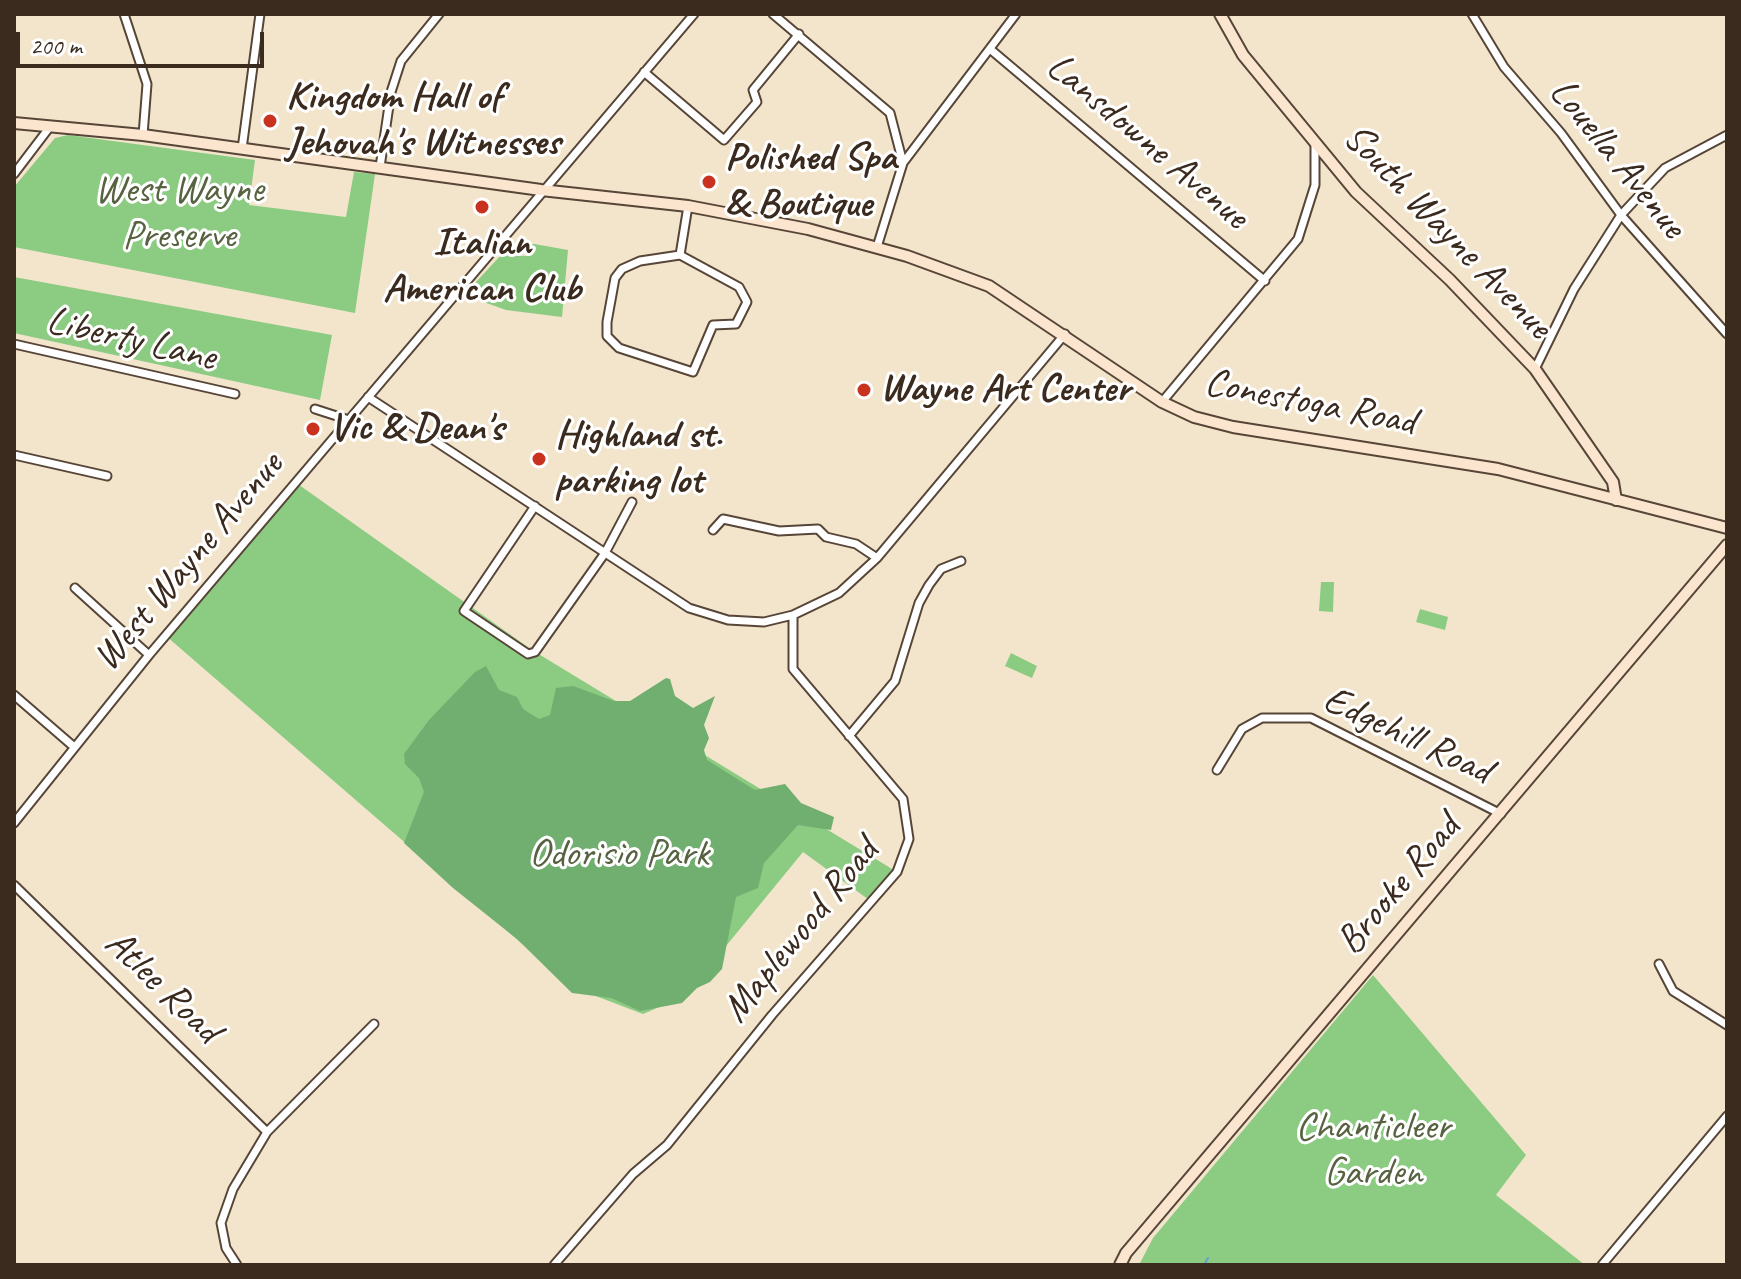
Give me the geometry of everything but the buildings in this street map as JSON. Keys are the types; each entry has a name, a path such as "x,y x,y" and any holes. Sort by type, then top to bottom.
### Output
{"main road":[{"name":"South Wayne Avenue","path":"1220,14 1243,55 1356,192 1450,280 1535,369 1613,482 1616,500"},
{"name":"Conestoga Road","path":"14,123 143,135 541,190 688,206 808,229 877,247 989,286 1065,334 1162,402 1217,424 1498,469 1727,528"},
{"name":"Brooke Road","path":"1120,1265 1126,1253 1727,545"}],"street":[{"path":"124,14 147,84 143,135"},
{"path":"242,149 260,14"},
{"path":"380,167 391,92 401,61 439,14"},
{"name":"West Wayne Avenue","path":"14,823 149,655 541,190 694,14"},
{"path":"773,14 890,113 903,163"},
{"path":"877,247 903,163 1016,14"},
{"name":"Louella Avenue","path":"1472,14 1504,67 1561,133 1621,215 1727,334"},
{"path":"644,72 724,140 757,102 753,90 799,34"},
{"name":"Lansdowne Avenue","path":"990,49 1265,281"},
{"path":"14,174 49,128"},
{"path":"1535,369 1574,289 1621,215 1665,168 1727,135"},
{"path":"1162,402 1298,239 1315,185 1315,142"},
{"path":"680,255 688,206"},
{"path":"680,255 739,287 747,302 736,324 713,325 693,372 619,348 607,336 607,310 617,274 635,262 680,255"},
{"path":"368,397 689,608 728,620 764,622 793,615 839,593 877,558 1065,334"},
{"name":"Liberty Lane","path":"14,344 235,394"},
{"path":"315,409 349,420"},
{"path":"14,455 107,476"},
{"path":"535,506 464,611 528,654 535,652 605,553 632,502"},
{"path":"713,530 723,519 779,531 818,529 826,537 856,544 877,558"},
{"path":"849,736 895,681 919,603 929,585 941,569 961,561"},
{"path":"75,588 149,655"},
{"name":"Maplewood Road","path":"554,1265 633,1174 667,1145 772,1015 897,872 909,839 903,799 793,669 793,615"},
{"path":"14,695 73,746"},
{"name":"Edgehill Road","path":"1217,770 1242,729 1262,718 1311,718 1501,814"},
{"name":"Atlee Road","path":"14,885 267,1132"},
{"path":"1659,964 1673,991 1727,1025"},
{"path":"237,1265 226,1248 221,1223 233,1189 267,1132 374,1024"},
{"path":"1602,1265 1727,1116"}],"green space":[{"name":"West Wayne Preserve","path":"68,135 255,160 249,205 346,217 354,172 375,174 355,313 14,247 14,187 55,138"},
{"path":"529,243 568,250 562,317 506,310 464,295 501,255 527,256"},
{"path":"14,277 332,335 320,400 14,333"},
{"name":"Odorisio Park","path":"295,482 532,650 897,872 872,902 803,852 685,996 643,1014 572,987 166,636"},
{"path":"1321,582 1334,582 1333,612 1319,611"},
{"path":"1420,609 1448,617 1445,630 1416,622"},
{"path":"1011,653 1037,666 1032,678 1005,666"},
{"path":"486,666 499,690 517,697 523,709 539,719 550,715 556,688 573,686 614,701 630,701 666,678 670,679 675,696 693,708 715,696 704,725 709,738 704,750 707,760 755,790 785,784 801,803 834,817 831,830 798,825 764,863 758,888 736,897 722,969 682,1003 640,1011 611,998 572,993 517,939 453,888 404,843 424,792 419,778 405,764 404,754 429,720 475,672"},
{"name":"Chanticleer Garden","path":"1373,975 1526,1155 1496,1195 1585,1265 1139,1265 1153,1238"}],"waterway":[{"path":"1204,1265 1208,1258"}],"place":[{"name":"Kingdom Hall of Jehovah's Witnesses","path":"270,121"},
{"name":"Polished Spa & Boutique","path":"709,182"},
{"name":"Italian American Club","path":"482,207"},
{"name":"Wayne Art Center","path":"864,390"},
{"name":"Vic & Dean's","path":"313,429"},
{"name":"Highland st. parking lot","path":"539,459"}]}
